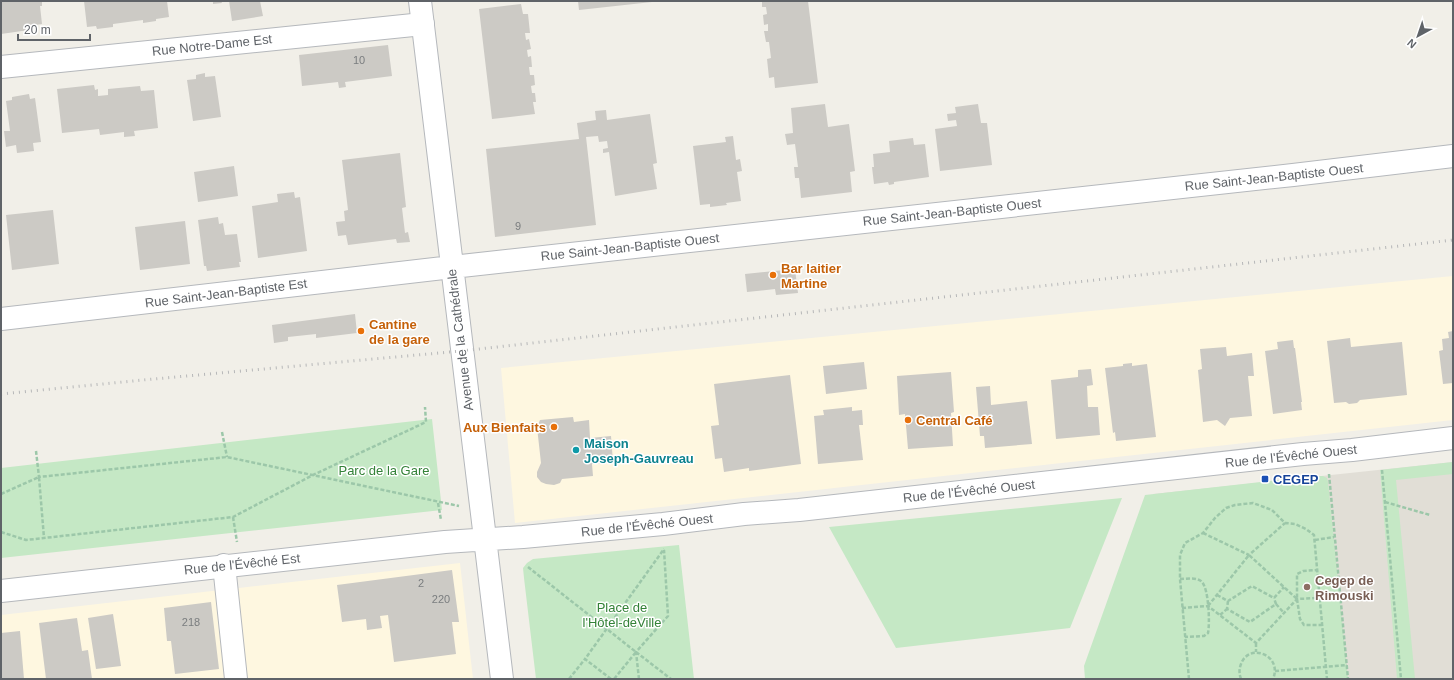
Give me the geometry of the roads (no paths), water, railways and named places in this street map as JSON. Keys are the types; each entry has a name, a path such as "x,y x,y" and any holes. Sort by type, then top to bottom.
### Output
{"street":[{"name":"Avenue de la Cathédrale","path":"420,1 502,679"},
{"name":"Rue Notre-Dame Est","path":"1,67 423,24"},
{"name":"Rue Saint-Jean-Baptiste Ouest","path":"452,266 1279,177 1453,156"},
{"name":"Rue Saint-Jean-Baptiste Est","path":"1,319 452,266"},
{"name":"Rue de l'Évêché Ouest","path":"484,540 523,538 744,514 799,510 1453,438"},
{"name":"Rue de l'Évêché Est","path":"1,591 224,565 445,542 484,540"},
{"path":"224,565 236,679"}],"railway":[{"path":"1,394 461,351 1453,240"}],"place":[{"name":"Bar laitier Martine","path":"773,275"},
{"name":"Cantine de la gare","path":"361,331"},
{"name":"Central Café","path":"908,420"},
{"name":"Aux Bienfaits","path":"554,427"},
{"name":"Maison Joseph-Gauvreau","path":"576,450"},
{"name":"CEGEP","path":"1265,479"},
{"name":"Cegep de Rimouski","path":"1307,587"}],"park label":[{"name":"Parc de la Gare","path":"384,470"},
{"name":"Place de l'Hôtel-deVille","path":"622,614"}]}
